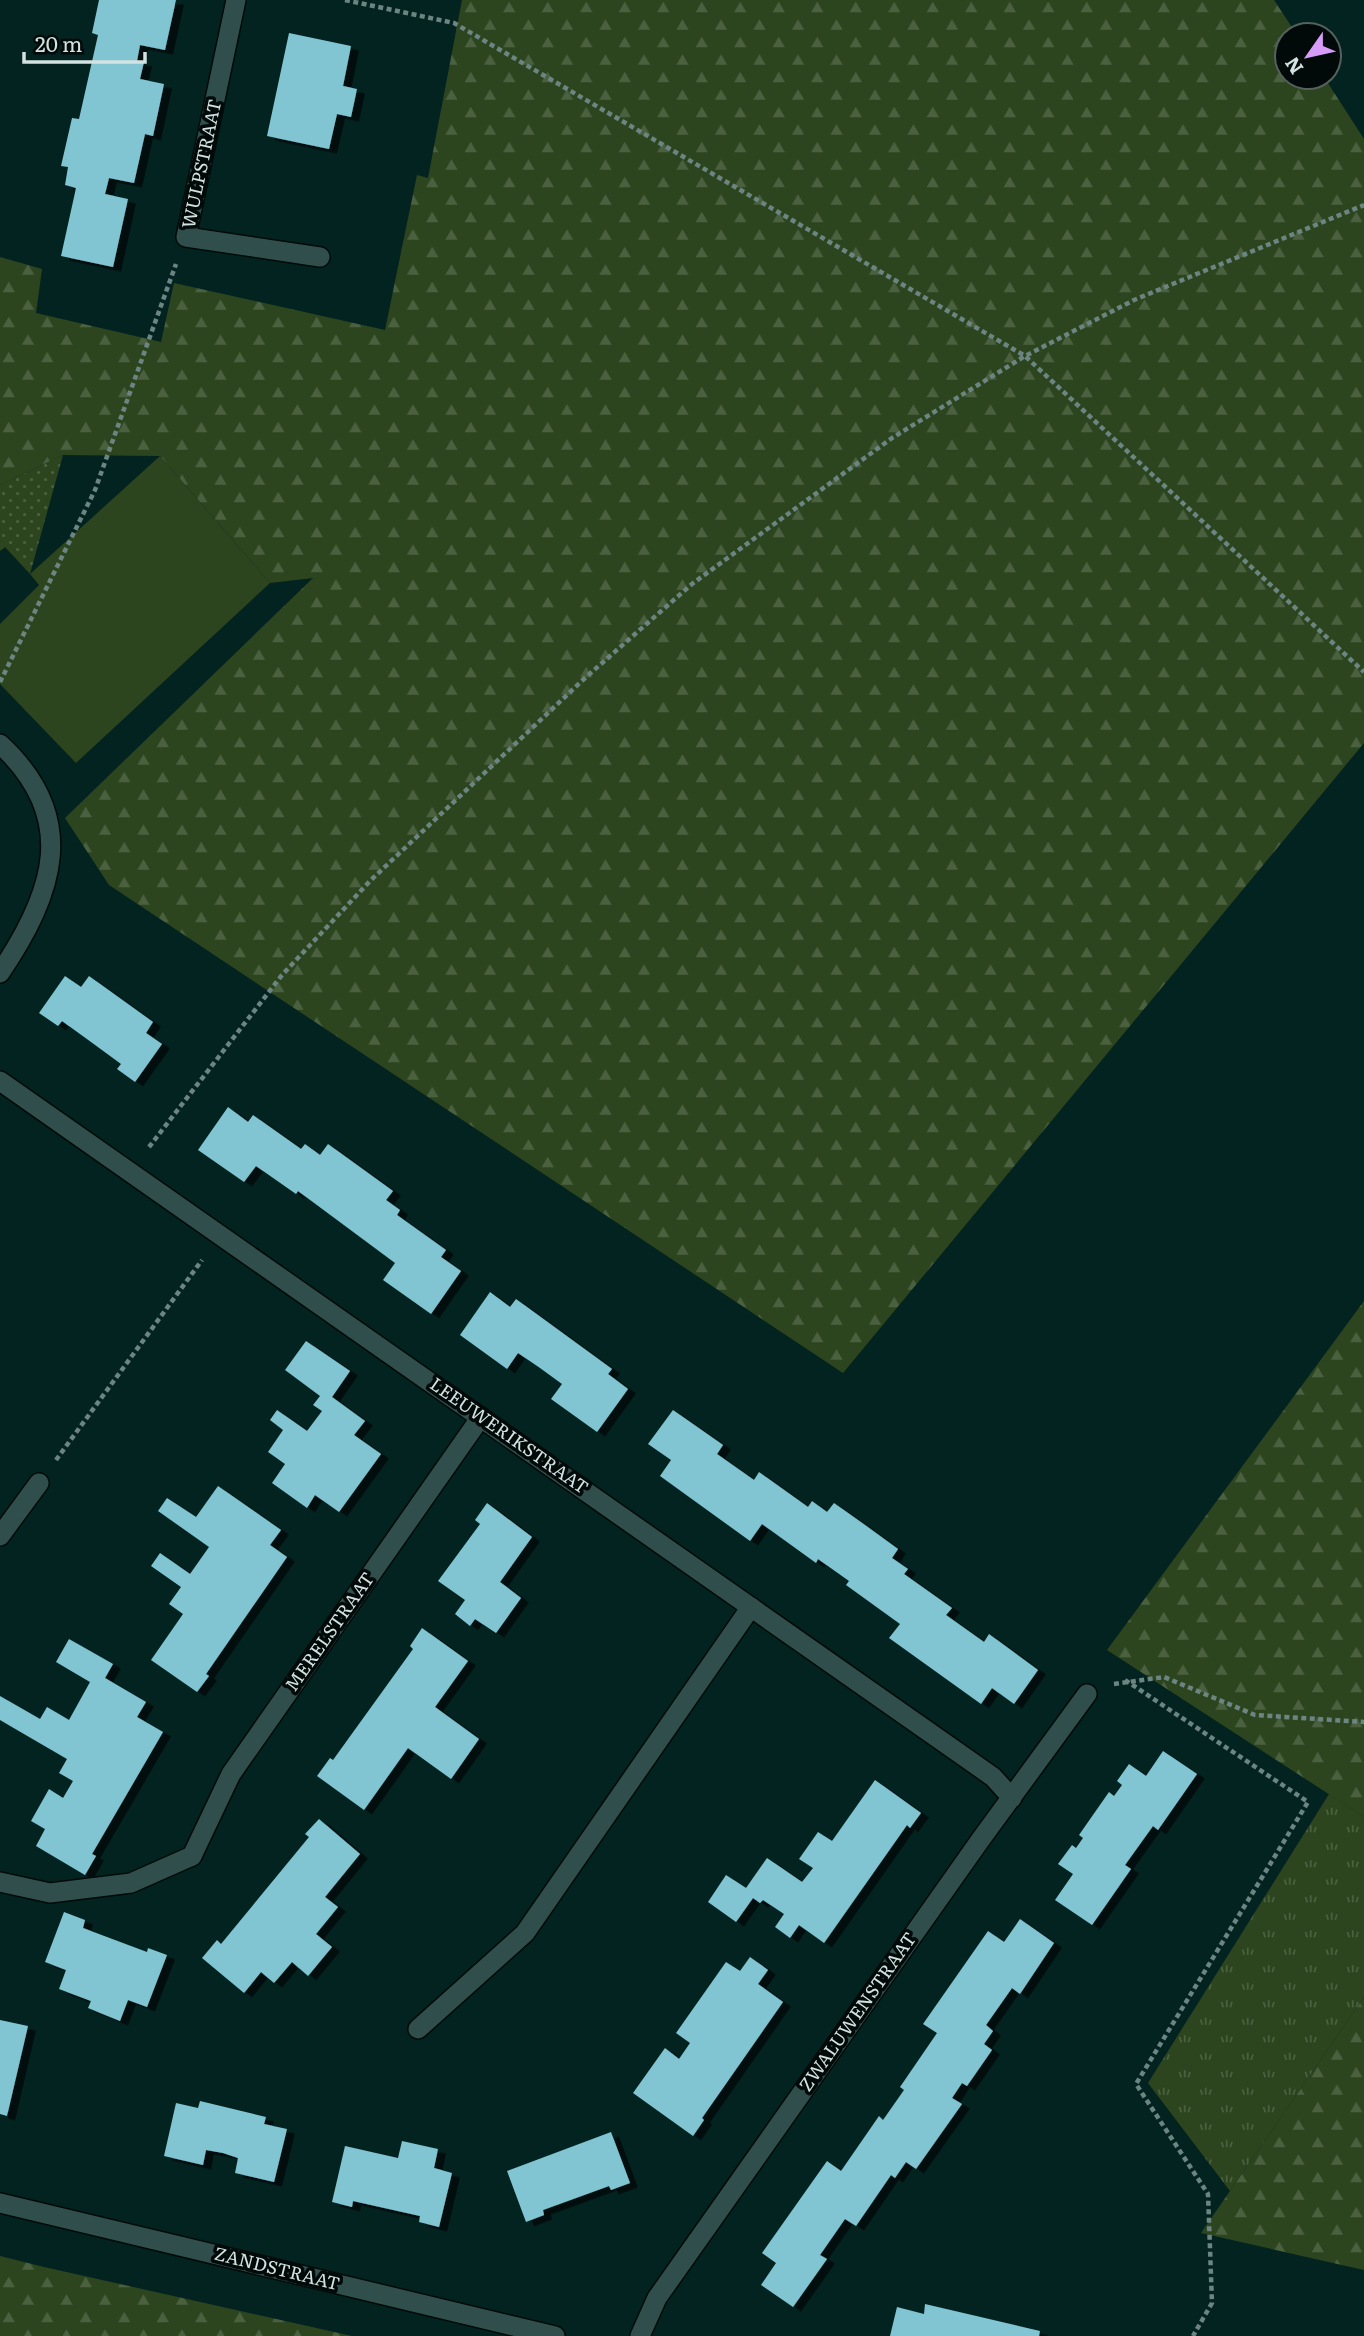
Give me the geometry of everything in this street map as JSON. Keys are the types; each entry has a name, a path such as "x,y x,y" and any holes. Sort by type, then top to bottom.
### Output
{"street":[{"name":"WULPSTRAAT","path":"236,0 186,237 320,257"},
{"path":"0,744 37,788 51,827 51,861 44,897 23,939 0,972"},
{"name":"LEEUWERIKSTRAAT","path":"0,1081 221,1233 993,1777 1012,1798"},
{"name":"MERELSTRAAT","path":"0,1882 50,1893 131,1883 192,1856 230,1774 481,1417"},
{"path":"0,1536 39,1483"},
{"path":"418,2029 525,1933 751,1607"},
{"name":"ZWALUWENSTRAAT","path":"640,2336 657,2298 1087,1694"},
{"name":"ZANDSTRAAT","path":"0,2203 555,2336"}],"path":[{"path":"345,0 454,23 1025,356 1364,672"},
{"path":"131,1170 282,975 371,880 585,678 692,584 892,438 1025,356 1134,300 1364,205"},
{"path":"0,682 94,490 186,237"},
{"path":"39,1483 221,1233"},
{"path":"1087,1694 1125,1681 1164,1677 1255,1715 1364,1722"},
{"path":"1125,1681 1308,1802 1136,2084 1208,2194 1212,2303 1193,2336"}],"green space":[{"path":"462,0 1274,0 1288,21 1273,21 1273,91 1333,91 1364,139 1364,743 843,1373 109,885 65,818 313,578 270,583 160,456 63,455 0,485 0,257 42,269 36,313 161,342 174,283 385,330 417,175 428,178"},
{"path":"63,455 30,574 5,547 0,551 0,485"},
{"path":"160,456 270,583 76,763 0,684 0,624 39,585 30,574"},
{"path":"1364,1301 1364,1817 1107,1650"},
{"path":"1329,1794 1364,1817 1364,1997 1230,2191 1148,2083"},
{"path":"1364,1997 1364,2270 1201,2233"},
{"path":"0,2256 44,2267 352,2336 0,2336"}],"building":[{"path":"99,0 176,0 165,50 140,45 137,61 144,62 140,79 164,84 153,136 145,134 134,183 109,178 105,194 128,199 113,267 61,256 76,188 65,185 68,167 61,166 72,118 79,119 98,35 92,33"},
{"path":"289,33 351,46 343,86 357,89 351,117 337,114 329,149 267,136"},
{"path":"65,976 81,987 89,976 153,1022 146,1033 162,1044 135,1082 117,1069 121,1064 62,1021 58,1026 39,1013"},
{"path":"228,1107 248,1122 253,1115 301,1149 305,1144 320,1155 328,1144 393,1191 386,1200 400,1210 397,1215 446,1250 441,1257 461,1271 431,1314 383,1280 395,1263 298,1191 296,1194 256,1166 244,1182 198,1150"},
{"path":"490,1292 510,1307 516,1299 612,1369 608,1374 628,1389 597,1432 551,1399 562,1384 540,1368 518,1353 507,1369 460,1335"},
{"path":"306,1341 350,1371 332,1397 365,1421 354,1435 381,1454 339,1512 315,1495 307,1508 272,1483 285,1464 268,1452 283,1430 270,1420 277,1410 307,1431 322,1411 313,1405 320,1396 285,1370"},
{"path":"673,1410 723,1445 717,1454 754,1480 759,1472 808,1507 812,1501 827,1512 834,1503 898,1549 892,1558 908,1569 904,1574 952,1608 946,1615 984,1642 989,1634 1038,1670 1014,1704 992,1688 981,1704 889,1638 900,1624 846,1585 849,1581 818,1559 816,1563 762,1524 750,1541 660,1476 671,1460 648,1444"},
{"path":"218,1486 281,1530 270,1545 287,1557 206,1674 209,1676 197,1692 151,1660 183,1614 169,1604 181,1587 151,1566 160,1553 190,1574 209,1547 158,1511 167,1498 196,1517"},
{"path":"487,1503 532,1537 500,1582 521,1598 496,1633 475,1619 470,1626 455,1614 465,1600 438,1581 480,1524 475,1520"},
{"path":"422,1628 468,1661 435,1707 479,1739 451,1779 408,1748 364,1810 317,1776 330,1758 333,1760 413,1649 410,1646"},
{"path":"69,1639 113,1664 105,1678 146,1702 137,1717 163,1732 92,1854 96,1856 85,1875 36,1846 45,1829 31,1821 49,1789 63,1798 73,1781 59,1773 67,1759 0,1720 0,1696 40,1719 47,1707 69,1720 90,1682 56,1662"},
{"path":"1163,1751 1197,1774 1158,1830 1153,1826 1125,1865 1131,1869 1092,1925 1055,1900 1073,1874 1058,1864 1072,1845 1076,1848 1083,1838 1079,1835 1109,1792 1114,1796 1122,1785 1117,1781 1129,1764 1146,1776"},
{"path":"875,1780 921,1813 910,1828 907,1825 824,1943 799,1925 790,1938 775,1927 784,1914 763,1900 760,1903 753,1898 736,1922 708,1902 726,1875 746,1888 767,1858 802,1882 813,1868 799,1859 818,1832 832,1841"},
{"path":"319,1819 360,1854 325,1897 338,1907 316,1934 332,1947 308,1976 292,1962 274,1983 261,1972 244,1993 202,1958 217,1940 221,1944 309,1837 305,1834"},
{"path":"64,1912 85,1920 83,1928 147,1952 148,1948 167,1955 147,2007 128,2000 120,2021 88,2008 91,2001 59,1989 66,1970 45,1962"},
{"path":"1020,1919 1054,1943 1020,1994 1012,1988 986,2025 993,2031 984,2044 992,2050 967,2086 962,2083 952,2098 962,2104 916,2169 906,2162 895,2178 891,2175 856,2226 845,2219 820,2255 827,2259 793,2307 761,2285 776,2263 762,2253 827,2161 841,2171 879,2116 883,2120 904,2090 900,2087 937,2033 923,2024 988,1931 1004,1942"},
{"path":"750,1957 768,1970 758,1984 783,2002 702,2118 704,2120 693,2136 633,2093 665,2048 679,2059 690,2043 676,2033 726,1962 740,1971"},
{"path":"0,2020 28,2026 7,2116 0,2114"},
{"path":"200,2101 266,2117 264,2124 287,2129 274,2182 235,2173 238,2158 223,2153 206,2150 203,2165 164,2156 176,2103 198,2108"},
{"path":"611,2132 630,2183 611,2190 609,2186 543,2210 544,2215 526,2222 507,2171"},
{"path":"402,2141 438,2149 434,2168 452,2173 439,2227 419,2222 420,2216 353,2201 352,2207 332,2202 345,2146 398,2158"},
{"path":"925,2304 1040,2331 1039,2336 890,2336 897,2307 924,2314"}]}
